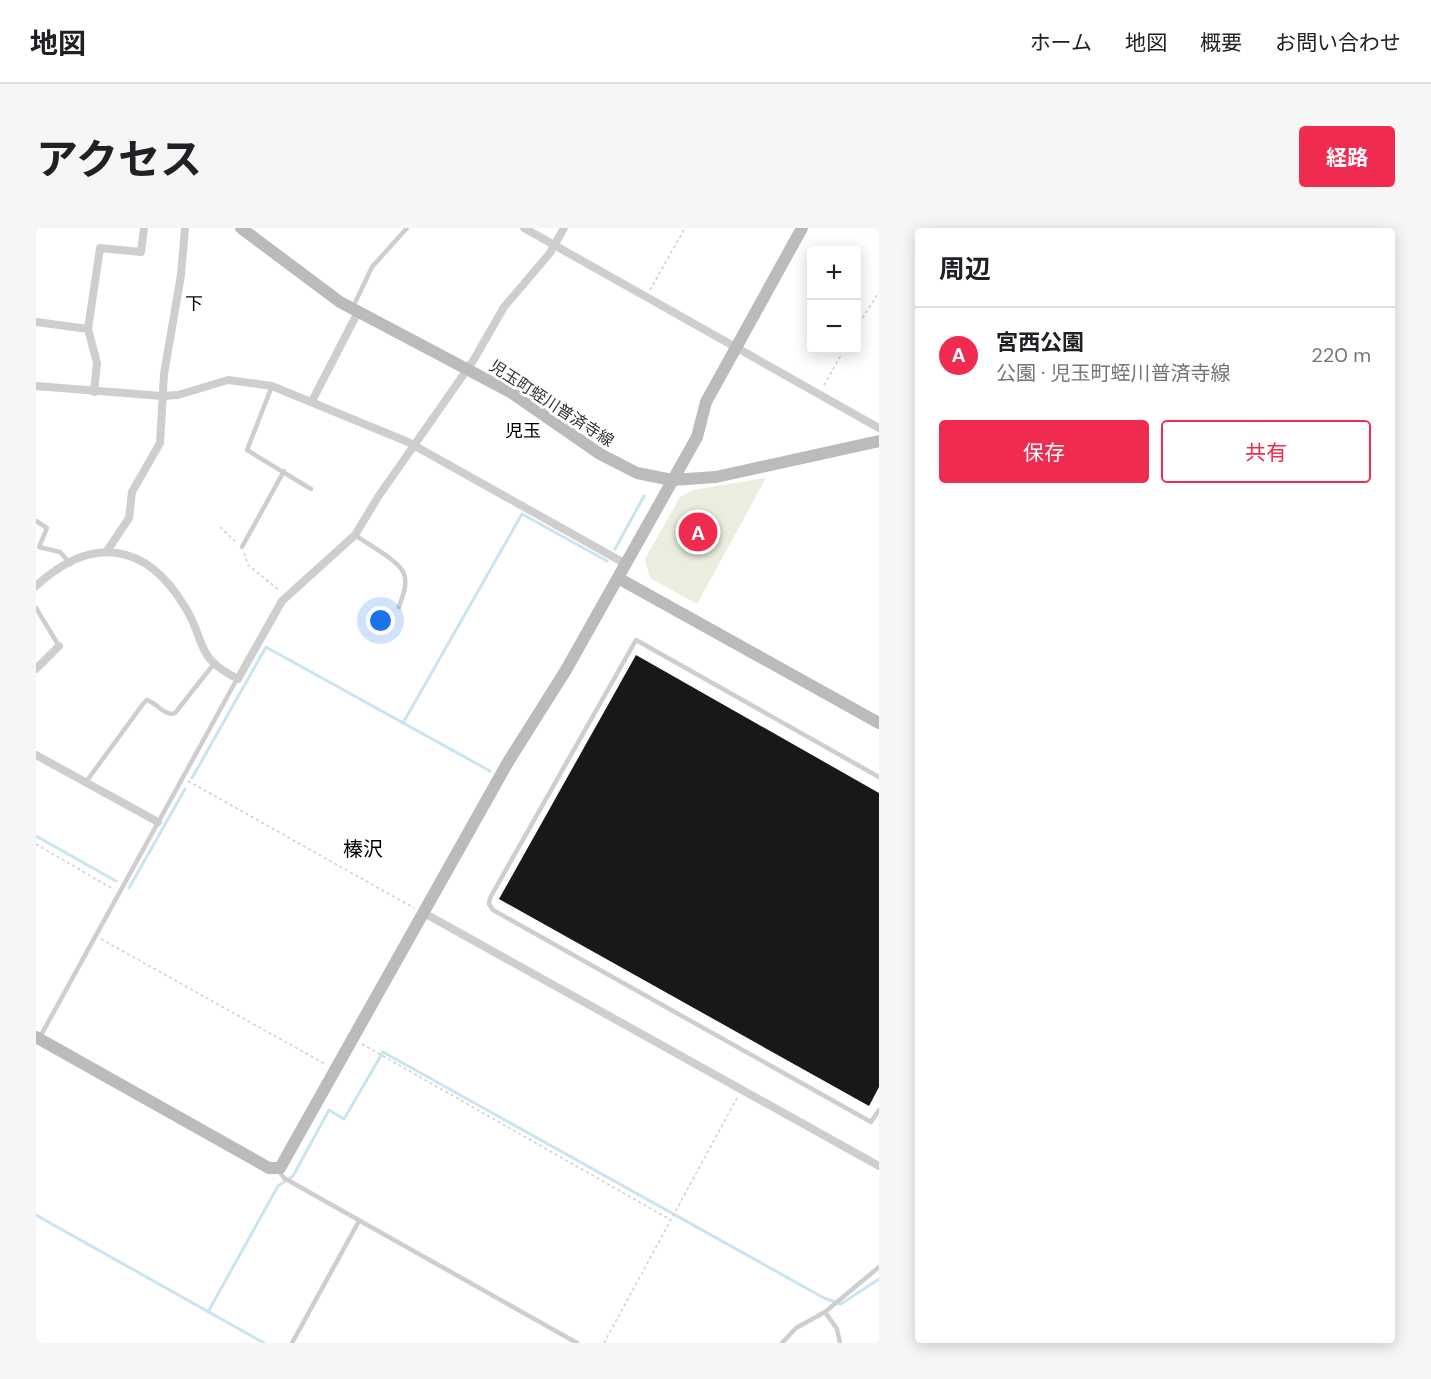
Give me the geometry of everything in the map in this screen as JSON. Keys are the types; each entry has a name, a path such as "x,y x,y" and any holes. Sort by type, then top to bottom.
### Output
{"street":[{"path":"94,392 97,363 88,329 100,248 141,252 144,228"},
{"path":"107,551 129,518 132,492 160,443 162,396 185,228"},
{"name":"児玉町蛭川普済寺線","path":"241,228 303,276 355,311 467,367 525,401 612,462 637,473 672,480 716,477 879,441"},
{"path":"524,228 820,392 879,428"},
{"path":"36,586 51,573 107,551 139,559 174,589 193,621 204,652 213,665 237,679 287,596 342,550 355,535 504,308 555,244 564,228"},
{"path":"37,1038 269,1168 278,1169 283,1165 508,762 566,670 698,437 706,402 802,228"},
{"path":"312,401 355,311"},
{"path":"36,322 88,329"},
{"path":"36,386 162,396 178,395 207,384 228,380 249,381 272,387 312,401 341,417 415,446 626,564"},
{"path":"618,578 879,723"},
{"path":"36,669 59,646"},
{"path":"36,755 158,822"},
{"path":"424,913 879,1166"}],"lane":[{"path":"355,311 372,267 407,228"},
{"path":"272,387 247,450 311,489"},
{"path":"242,547 284,471"},
{"path":"36,521 47,528 39,547 60,552 71,564"},
{"path":"355,535 396,564 404,573 405,583 399,608"},
{"path":"36,608 59,646"},
{"path":"879,777 636,640 490,898 489,904 492,910 871,1122 879,1110"},
{"path":"86,782 142,704 147,700 151,701 171,715 175,713 213,665"},
{"path":"37,1038 184,780 237,679"},
{"path":"278,1169 284,1178 577,1343"},
{"path":"292,1343 359,1221"},
{"path":"782,1343 796,1328 825,1312 879,1267"},
{"path":"825,1312 837,1329 840,1343"}],"path":[{"path":"647,295 685,228"},
{"path":"861,320 879,292"},
{"path":"820,392 842,354"},
{"path":"220,527 242,547 248,565 287,596"},
{"path":"184,780 424,913"},
{"path":"36,844 119,892"},
{"path":"95,936 336,1070"},
{"path":"353,1039 670,1220"},
{"path":"604,1343 741,1090"}],"shaded area":[{"path":"766,478 697,604 650,578 645,559 680,497 693,490"}],"building":[{"path":"636,655 879,793 879,1087 869,1106 499,899"}],"waterway":[{"path":"615,549 644,496"},
{"path":"403,723 522,514 607,561"},
{"path":"192,778 266,647 490,771"},
{"path":"129,888 185,789"},
{"path":"36,836 116,881"},
{"path":"208,1312 278,1186 293,1176 329,1110 344,1119 383,1052 824,1298 841,1304 879,1279"},
{"path":"36,1215 264,1343"}],"place":[{"name":"宮西公園","path":"698,532"}],"district":[{"name":"下","path":"194,304"},
{"name":"児玉","path":"523,431"},
{"name":"榛沢","path":"363,849"}]}
